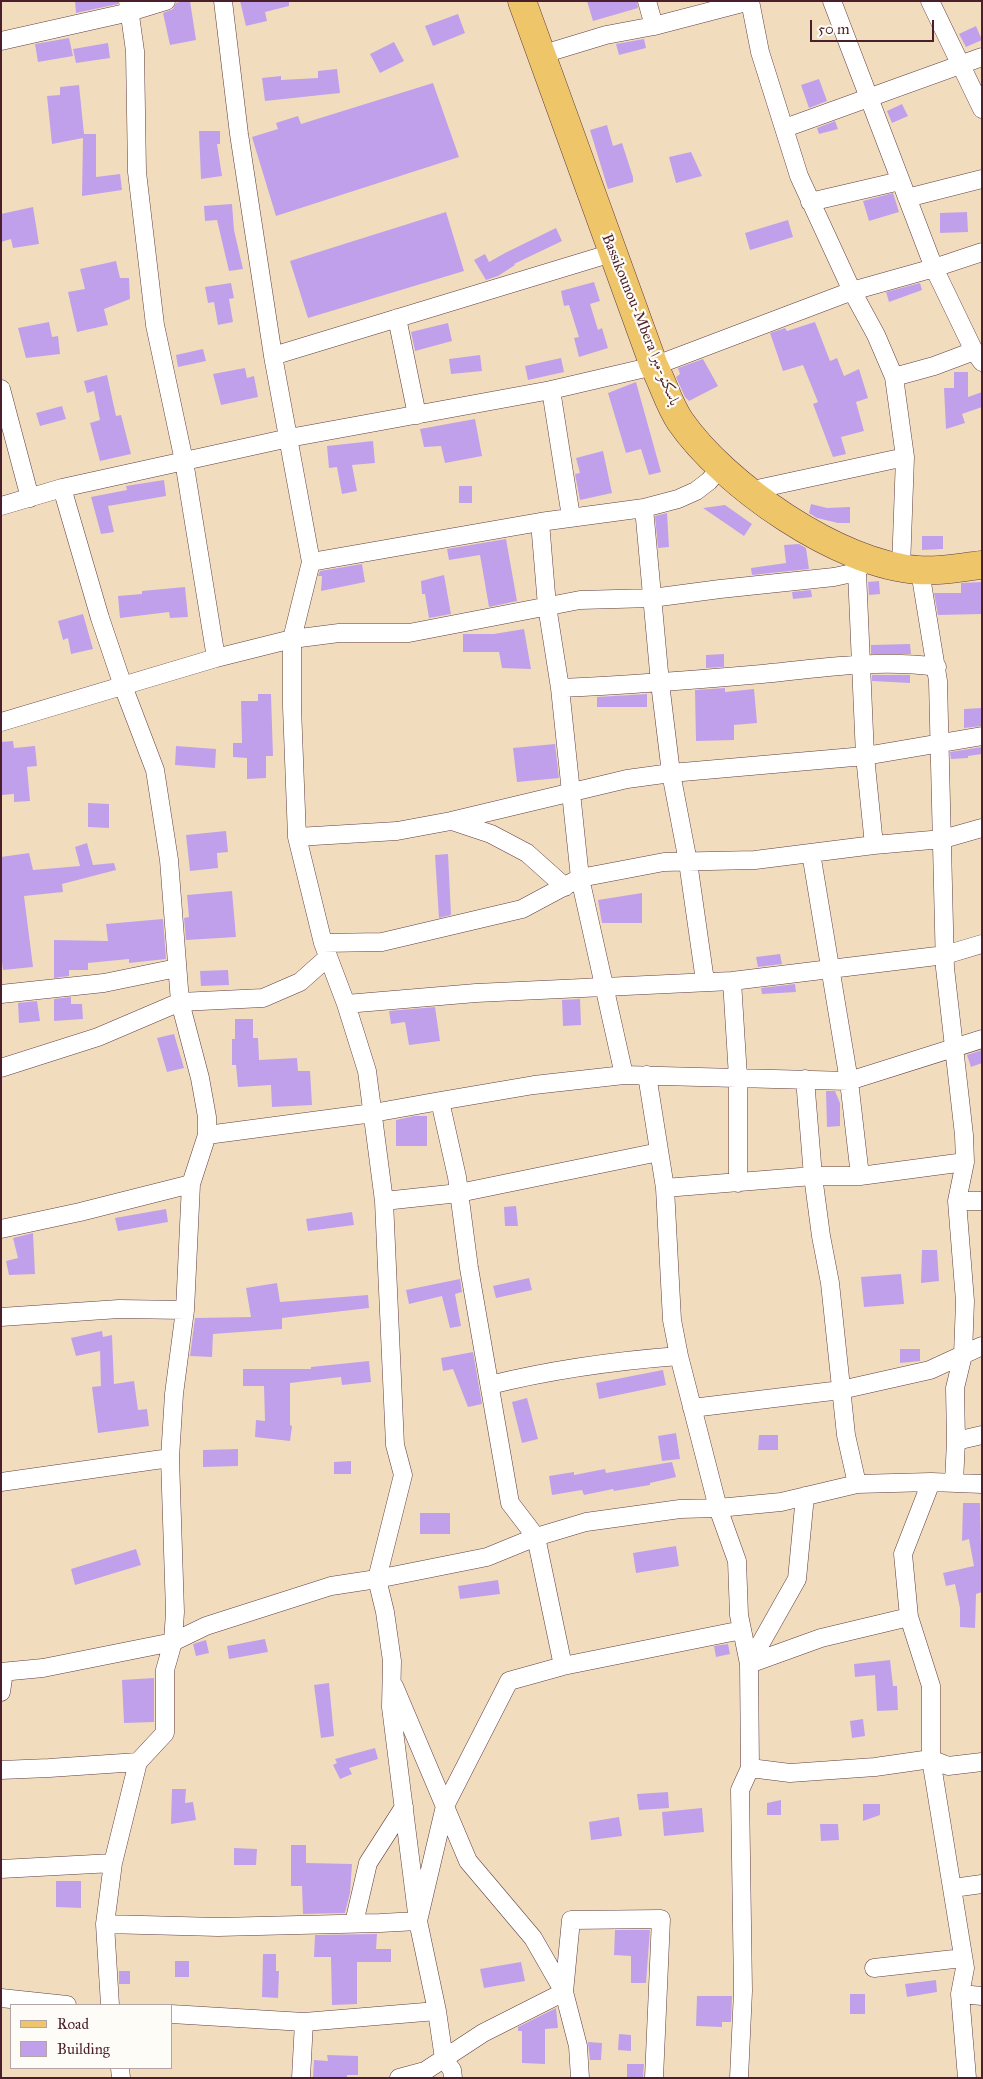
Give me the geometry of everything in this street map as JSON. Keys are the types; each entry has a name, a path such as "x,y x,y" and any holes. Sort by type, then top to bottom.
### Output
{"main road":[{"name":"Bassikounou-Mbera باسكنو-مبرا","path":"522,1 654,366 680,420 720,468 748,491 861,566 911,569 982,565"}],"street":[{"path":"1,41 129,7 166,1"},
{"path":"223,1 239,134 273,356 311,562 292,640 292,708 297,837 325,951 346,1004 367,1071 384,1201 395,1446 403,1475 377,1579 385,1612 392,1661 391,1707 418,1920 437,2010 444,2059 452,2070 453,2078"},
{"path":"647,1 654,26"},
{"path":"540,55 606,35 654,26 750,1 760,52 799,176 852,291 876,335 894,377 905,457 911,569 937,668 945,955 953,1048 964,1135 965,1162 957,1201 965,1300 963,1354 955,1388 956,1441 954,1482"},
{"path":"832,1 934,268 978,357 894,377"},
{"path":"930,1 982,109"},
{"path":"129,7 135,51 137,172 155,324 184,461 216,658"},
{"path":"785,128 982,56"},
{"path":"810,202 982,179"},
{"path":"1,506 62,488 289,438 551,390 654,366 852,291 934,268 982,252"},
{"path":"273,356 612,253"},
{"path":"397,318 417,415"},
{"path":"1,389 30,498"},
{"path":"551,390 571,517"},
{"path":"748,491 905,457"},
{"path":"311,562 540,522 644,508 678,499 696,491 709,481 720,468"},
{"path":"62,488 100,618 123,686 155,770 169,860 180,1002 200,1078 207,1117 207,1135 191,1184 185,1310 174,1394 170,1458 175,1612 173,1642 165,1670 165,1733 138,1762 113,1863 105,1924 110,2004"},
{"path":"644,508 660,683 671,773 688,862 705,981"},
{"path":"540,522 546,606 560,688 580,878 606,986 624,1075"},
{"path":"1,722 216,658 292,640 339,633 408,633 580,600 652,598 720,588 834,577 861,566 865,756 874,845"},
{"path":"560,688 660,683 862,664 912,664 937,668"},
{"path":"297,837 397,831 571,794 626,779 671,773 865,756 982,736"},
{"path":"451,821 491,834 527,853 565,887"},
{"path":"1,1068 98,1037 180,1002 263,998 300,982 325,951 382,942 522,909 580,878 664,862 756,860 874,845 943,839 982,828"},
{"path":"811,853 849,1081 860,1176"},
{"path":"346,1004 476,993 732,981 945,955 982,944"},
{"path":"1,994 104,983 177,968"},
{"path":"732,981 738,1077 738,1183"},
{"path":"207,1135 373,1112 534,1085 624,1075 849,1081 982,1039"},
{"path":"647,1075 665,1188 672,1320 679,1356 718,1508 737,1561 739,1616 749,1664 750,1768 740,1790 743,1991 739,2078"},
{"path":"805,1079 820,1236 830,1282 846,1435 856,1484"},
{"path":"440,1101 458,1176 469,1268 510,1503 536,1537 563,1666"},
{"path":"384,1201 459,1193 658,1152"},
{"path":"665,1188 813,1176 860,1176 965,1162"},
{"path":"1,1229 80,1212 191,1184"},
{"path":"957,1201 982,1201"},
{"path":"1,1317 119,1309 185,1310"},
{"path":"692,1408 841,1390 930,1370 982,1346"},
{"path":"490,1385 546,1371 620,1361 679,1356"},
{"path":"956,1441 982,1435"},
{"path":"1,1482 170,1458"},
{"path":"931,1482 903,1554 910,1616 930,1686 931,1759 965,1968 960,1994 967,2078"},
{"path":"1,1692 3,1672 43,1668 173,1642 206,1626 331,1586 377,1579 487,1557 536,1537 586,1522 680,1509 718,1508 781,1502 856,1484 954,1482 982,1484"},
{"path":"749,1664 797,1579 805,1496"},
{"path":"749,1664 821,1638 910,1616"},
{"path":"418,1920 445,1806 509,1681 563,1666 742,1630"},
{"path":"392,1681 468,1861 533,1938 564,1992 578,2046 580,2078"},
{"path":"750,1768 790,1773 875,1767 931,1759 948,1766 982,1762"},
{"path":"1,1770 138,1762"},
{"path":"354,1923 368,1863 404,1807"},
{"path":"1,1869 113,1863"},
{"path":"953,1888 982,1884"},
{"path":"564,1992 571,1920 661,1919 654,2078"},
{"path":"105,1924 218,1927 418,1920"},
{"path":"874,1968 963,1958"},
{"path":"399,2078 425,2071 483,2033 564,1992"},
{"path":"960,1994 982,1996"},
{"path":"1,1998 58,2004"},
{"path":"172,2014 304,2022 437,2010"},
{"path":"301,2078 304,2022"}],"building":[{"path":"75,1 118,1 118,4 76,13"},
{"path":"190,1 196,40 170,45 163,13 173,9 176,3"},
{"path":"240,1 289,1 289,6 265,12 267,21 246,26"},
{"path":"587,1 637,1 638,8 593,21"},
{"path":"458,14 465,33 433,46 425,26"},
{"path":"976,26 982,40 966,47 959,34"},
{"path":"69,38 73,56 38,62 35,44"},
{"path":"644,39 646,48 619,55 616,44"},
{"path":"394,42 404,61 380,73 370,54"},
{"path":"108,43 110,58 76,63 73,49"},
{"path":"337,69 340,93 265,101 262,78 281,76 281,80 318,78 318,71"},
{"path":"819,79 827,101 809,108 801,85"},
{"path":"433,83 459,157 276,216 252,137 278,129 276,123 298,116 301,124"},
{"path":"79,85 84,134 96,134 96,177 120,174 122,190 82,196 83,138 52,144 47,96 60,95 60,87"},
{"path":"902,104 908,116 892,123 887,111"},
{"path":"835,121 838,129 819,134 817,128"},
{"path":"607,125 613,146 622,143 633,177 633,182 608,189 590,130"},
{"path":"199,131 220,131 220,144 217,144 222,176 201,179"},
{"path":"691,152 702,176 676,183 669,157"},
{"path":"893,193 899,212 869,221 863,201"},
{"path":"232,204 234,230 243,269 229,271 217,220 205,221 204,206"},
{"path":"33,207 39,244 13,248 11,239 1,242 1,214"},
{"path":"446,212 464,271 308,318 290,261"},
{"path":"967,212 968,232 940,233 940,213"},
{"path":"788,220 793,237 750,250 745,233"},
{"path":"556,228 562,241 514,264 498,276 486,280 474,260 485,254 489,262"},
{"path":"116,261 120,278 129,278 130,299 104,309 108,325 77,332 68,292 85,289 80,269"},
{"path":"594,282 600,301 590,304 598,330 602,328 608,348 579,357 574,338 579,337 569,305 564,306 561,291"},
{"path":"231,283 234,298 229,299 233,322 218,325 214,302 208,303 205,287"},
{"path":"920,283 922,290 889,302 886,292"},
{"path":"49,322 52,337 58,336 60,354 26,358 18,328"},
{"path":"815,322 830,361 837,358 844,376 859,369 868,398 856,402 864,431 841,437 846,454 833,457 813,404 818,402 803,365 783,371 770,333 785,328 787,331"},
{"path":"448,323 452,341 415,351 411,332"},
{"path":"203,349 206,361 178,367 176,355"},
{"path":"480,355 482,371 451,374 449,359"},
{"path":"561,358 564,372 528,380 525,366"},
{"path":"703,359 718,386 689,401 685,397 676,377 680,374 678,368"},
{"path":"245,368 247,378 254,376 258,397 221,405 213,374"},
{"path":"954,372 968,372 968,397 982,392 982,407 962,414 965,423 946,429 944,388 954,388"},
{"path":"107,375 116,416 121,415 131,454 100,461 90,423 100,420 94,391 87,393 84,381"},
{"path":"636,382 661,472 649,475 641,449 626,453 608,393"},
{"path":"62,406 66,419 40,426 36,413"},
{"path":"475,419 482,456 445,463 441,446 424,447 420,429"},
{"path":"373,441 375,463 352,465 357,491 342,494 337,467 329,468 327,446"},
{"path":"603,451 612,493 580,500 575,474 580,473 576,458"},
{"path":"164,480 166,496 108,506 114,532 101,534 91,497 127,490 126,486"},
{"path":"459,486 472,486 472,503 459,503"},
{"path":"811,504 827,508 850,507 850,523 838,523 817,518 809,513"},
{"path":"725,505 752,524 744,536 703,508"},
{"path":"667,513 669,547 658,548 655,516"},
{"path":"922,536 943,536 943,549 922,550"},
{"path":"506,539 517,601 489,607 480,555 449,560 447,549"},
{"path":"799,544 806,548 809,569 752,575 751,568 786,563 784,545"},
{"path":"362,564 365,582 321,591 322,576 318,576 320,571"},
{"path":"444,575 451,614 429,618 425,594 422,594 421,581"},
{"path":"879,581 880,594 869,595 868,582"},
{"path":"982,582 982,614 938,615 934,593 961,593 961,583"},
{"path":"185,587 188,617 170,618 169,612 120,618 118,596 142,594 142,591"},
{"path":"811,590 812,597 793,599 792,592"},
{"path":"83,614 93,649 71,654 68,638 63,640 58,621"},
{"path":"524,629 531,669 502,668 499,652 463,652 463,634 494,634"},
{"path":"910,644 911,654 871,654 871,645"},
{"path":"724,654 724,667 706,668 706,655"},
{"path":"872,675 910,675 910,683 872,681"},
{"path":"725,688 725,692 754,689 757,723 734,725 734,740 696,741 695,690"},
{"path":"258,694 271,694 273,756 266,756 266,778 247,779 247,758 233,757 233,743 242,743 241,701 258,701"},
{"path":"647,694 647,707 597,707 597,697"},
{"path":"982,708 982,726 964,728 964,709"},
{"path":"13,741 14,748 35,746 37,766 27,767 30,801 14,802 14,794 2,795 1,742"},
{"path":"555,744 559,778 517,782 513,748"},
{"path":"176,746 216,749 215,768 175,765"},
{"path":"982,747 982,754 968,756 968,758 951,759 950,752"},
{"path":"88,803 109,804 109,828 88,827"},
{"path":"226,831 228,852 217,853 218,868 190,871 186,835"},
{"path":"87,843 93,865 114,863 116,870 62,884 63,892 24,896 33,967 3,970 1,954 1,857 29,853 33,870 80,866 75,847"},
{"path":"448,854 451,915 439,918 435,855"},
{"path":"232,891 236,937 186,940 184,918 189,917 187,895"},
{"path":"642,893 642,923 602,923 598,900"},
{"path":"163,919 166,959 129,963 129,959 88,963 88,970 69,970 69,976 54,978 54,940 108,941 106,924"},
{"path":"780,954 782,964 758,967 756,957"},
{"path":"228,970 229,985 201,986 200,971"},
{"path":"795,984 796,992 762,994 761,988"},
{"path":"71,997 71,1004 82,1004 83,1019 54,1021 54,999"},
{"path":"580,999 581,1025 563,1026 562,1000"},
{"path":"37,1001 40,1021 19,1023 18,1003"},
{"path":"435,1007 440,1041 409,1045 405,1022 391,1024 389,1011"},
{"path":"235,1019 253,1019 253,1038 258,1038 259,1060 297,1058 298,1071 310,1071 312,1105 272,1107 271,1085 238,1087 236,1065 232,1065 232,1039 235,1039"},
{"path":"174,1034 184,1068 167,1072 157,1038"},
{"path":"982,1050 982,1063 971,1067 967,1055"},
{"path":"826,1091 835,1091 840,1103 840,1126 827,1127"},
{"path":"414,1116 427,1116 427,1146 396,1146 396,1120"},
{"path":"516,1206 518,1226 505,1226 504,1207"},
{"path":"166,1209 168,1222 118,1231 115,1218"},
{"path":"352,1212 354,1225 308,1231 306,1219"},
{"path":"33,1233 35,1274 9,1275 6,1261 18,1258 13,1238"},
{"path":"922,1250 937,1250 939,1281 921,1283"},
{"path":"901,1274 904,1304 864,1307 861,1277"},
{"path":"529,1278 532,1290 496,1298 493,1286"},
{"path":"460,1279 462,1292 455,1294 461,1326 450,1328 442,1296 409,1304 406,1290"},
{"path":"277,1283 280,1302 368,1295 369,1308 282,1318 282,1329 213,1334 212,1357 190,1356 195,1318 251,1317 246,1288"},
{"path":"102,1331 103,1337 112,1335 114,1384 134,1381 138,1410 147,1409 149,1426 98,1433 92,1387 101,1386 100,1351 76,1356 71,1338"},
{"path":"900,1349 920,1349 920,1361 900,1363"},
{"path":"473,1352 482,1404 468,1407 453,1369 443,1371 441,1358"},
{"path":"369,1361 371,1382 342,1385 341,1377 290,1383 290,1425 292,1426 290,1441 255,1437 256,1420 265,1421 264,1386 243,1386 243,1369 311,1369 311,1367"},
{"path":"663,1370 666,1385 599,1399 596,1383"},
{"path":"527,1398 538,1439 522,1443 512,1402"},
{"path":"676,1433 680,1459 662,1461 658,1436"},
{"path":"759,1435 778,1435 778,1450 758,1450"},
{"path":"238,1449 238,1466 203,1467 203,1450"},
{"path":"351,1461 351,1474 334,1474 334,1462"},
{"path":"672,1462 676,1477 650,1483 650,1485 614,1491 613,1489 584,1495 582,1490 552,1495 549,1476 574,1472 574,1475 605,1469 606,1473"},
{"path":"963,1503 980,1503 982,1592 976,1594 975,1628 960,1627 960,1608 955,1584 946,1586 943,1573 974,1566 969,1539 962,1541"},
{"path":"420,1513 450,1513 450,1534 420,1534"},
{"path":"676,1546 679,1566 636,1573 633,1553"},
{"path":"136,1549 141,1565 75,1585 71,1569"},
{"path":"498,1580 500,1594 460,1599 458,1586"},
{"path":"265,1639 268,1652 229,1659 227,1646"},
{"path":"206,1640 209,1653 196,1656 193,1644"},
{"path":"728,1644 730,1654 716,1657 714,1646"},
{"path":"890,1660 893,1686 897,1686 898,1710 877,1711 875,1675 855,1677 854,1664"},
{"path":"154,1678 154,1722 124,1723 122,1680"},
{"path":"329,1683 334,1736 321,1738 314,1685"},
{"path":"863,1719 865,1736 852,1738 850,1721"},
{"path":"375,1748 378,1759 349,1768 352,1774 340,1779 333,1765 337,1763 335,1759"},
{"path":"172,1789 186,1789 185,1803 193,1802 196,1820 171,1824"},
{"path":"668,1792 669,1808 639,1810 637,1794"},
{"path":"781,1800 781,1815 767,1815 767,1803"},
{"path":"863,1804 880,1804 880,1815 863,1821"},
{"path":"702,1808 704,1832 664,1836 662,1812"},
{"path":"619,1817 622,1836 591,1840 589,1822"},
{"path":"820,1824 838,1824 839,1840 821,1841"},
{"path":"291,1845 306,1845 306,1863 352,1864 350,1893 345,1913 303,1914 302,1886 291,1886"},
{"path":"234,1848 257,1849 256,1865 234,1865"},
{"path":"56,1881 81,1881 81,1908 56,1907"},
{"path":"615,1930 650,1930 646,1983 631,1983 631,1956 614,1955"},
{"path":"377,1934 376,1949 391,1949 391,1962 357,1962 357,2004 332,2005 331,1957 314,1957 315,1935"},
{"path":"263,1954 276,1954 276,1971 279,1971 278,1998 262,1997"},
{"path":"175,1961 189,1961 189,1977 175,1977"},
{"path":"521,1962 525,1981 484,1988 480,1969"},
{"path":"119,1971 130,1971 130,1984 119,1984"},
{"path":"936,1980 937,1992 907,1997 905,1984"},
{"path":"850,1994 865,1994 865,2014 850,2014"},
{"path":"697,1996 732,1996 731,2022 722,2022 722,2027 696,2026"},
{"path":"556,2008 558,2028 545,2029 545,2064 522,2063 522,2031 518,2031 518,2027"},
{"path":"619,2034 631,2035 631,2051 618,2050"},
{"path":"588,2042 602,2043 601,2060 590,2060"},
{"path":"327,2055 358,2056 358,2075 347,2075 347,2078 313,2077 314,2060 328,2061"},
{"path":"627,2064 644,2064 643,2078 627,2078"}]}
